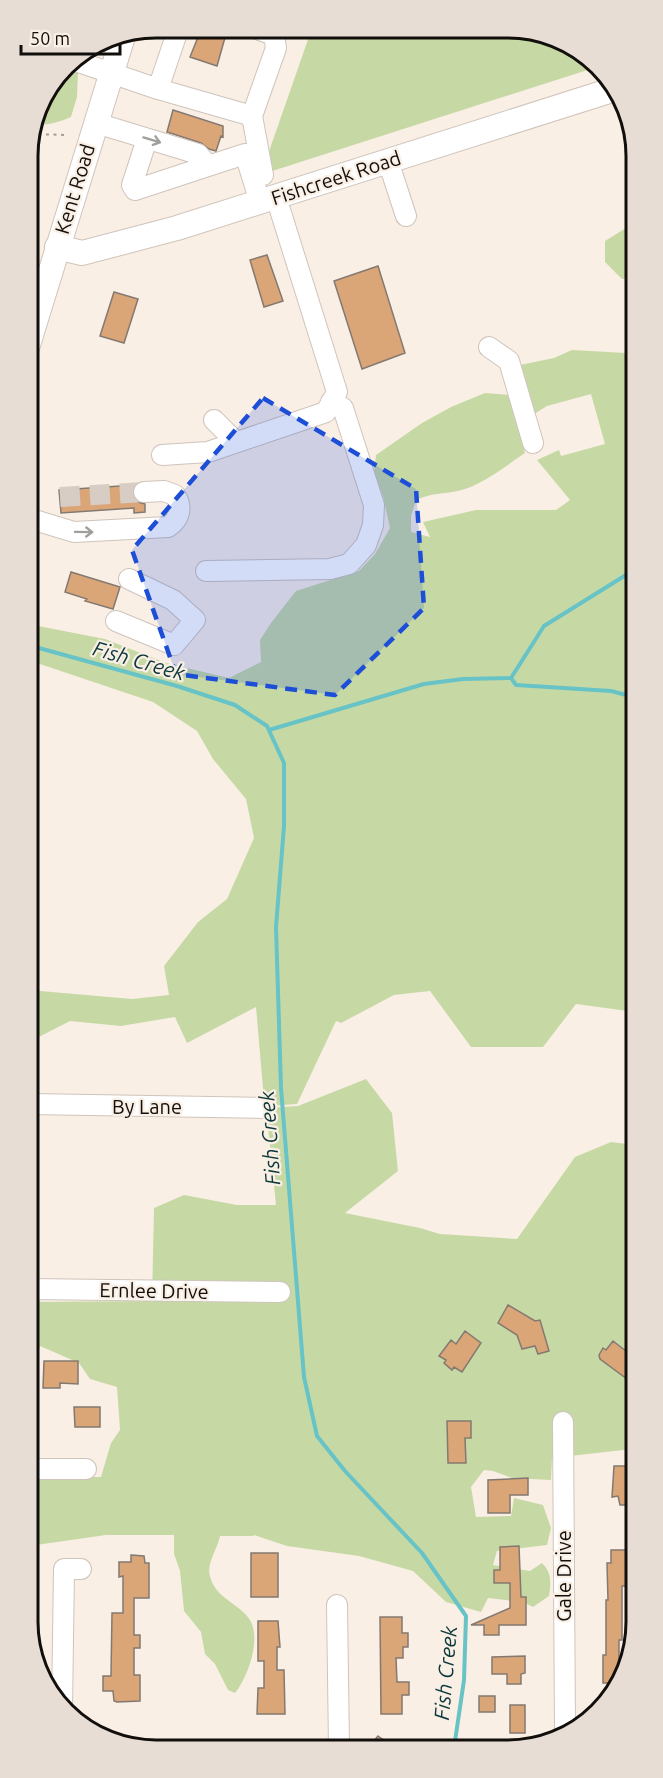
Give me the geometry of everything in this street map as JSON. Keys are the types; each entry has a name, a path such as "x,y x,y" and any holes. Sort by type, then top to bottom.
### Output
{"main road":[{"name":"Kent Road","path":"38,312 121,43"},
{"name":"Fishcreek Road","path":"57,248 82,254 177,228 607,92"}],"street":[{"path":"158,89 175,38"},
{"path":"268,199 252,116 276,48 274,38"},
{"path":"82,63 158,89 252,116"},
{"path":"96,123 198,154 208,166"},
{"path":"147,139 132,185 135,190 245,154 268,199 337,392 326,411 208,452 162,455"},
{"path":"388,161 406,216"},
{"path":"489,347 509,361 533,443"},
{"path":"206,571 330,569 349,564 366,545 373,525 374,505 343,408 331,402"},
{"path":"214,420 236,442"},
{"path":"38,521 74,532 168,527 174,523 179,515 180,507 175,495 169,492 144,492"},
{"path":"116,621 174,645 195,620 173,600 129,579"},
{"name":"By Lane","path":"38,1104 266,1108"},
{"name":"Ernlee Drive","path":"38,1289 280,1292"},
{"name":"Gale Drive","path":"563,1422 565,1726"},
{"path":"38,1469 86,1469"},
{"path":"62,1694 64,1569 81,1569"},
{"path":"338,1605 339,1740"}],"path":[{"path":"40,134 68,135"}],"highlighted area":[{"path":"263,398 416,489 424,608 335,695 176,674 132,550"}],"green space":[{"path":"309,38 516,38 546,44 560,50 588,70 263,174"},
{"path":"74,71 78,73 77,97 71,117 42,124 46,110 53,96"},
{"path":"626,228 626,279 622,279 605,262 605,241"},
{"path":"572,350 626,353 625,1011 576,1004 543,1047 471,1047 430,991 394,995 341,1023 336,1021 297,1104 267,1106 264,1100 256,1007 187,1043 175,1017 121,1026 70,1021 38,1037 38,991 132,999 169,995 164,966 198,922 227,899 254,838 246,799 213,759 197,731 153,702 38,663 38,626 105,639 166,663 229,678 261,662 260,640 296,591 359,571 375,554 390,528 383,496 374,474 376,455 422,423 451,407 485,393 510,395 525,453 493,475 467,488 416,500 411,516 411,532 430,537 423,522 476,510 556,510 570,500 537,460 559,450 561,456 605,444 591,394 547,406 531,416 515,366 554,358"},
{"path":"366,1079 392,1113 398,1171 345,1213 440,1234 517,1239 575,1157 611,1142 625,1144 625,1450 552,1458 551,1480 512,1478 484,1470 471,1487 476,1517 511,1516 514,1498 543,1505 551,1528 547,1545 497,1551 493,1565 530,1571 542,1563 550,1578 549,1596 533,1607 523,1602 488,1598 481,1612 446,1602 413,1571 359,1556 287,1546 254,1535 220,1536 209,1571 212,1583 220,1594 247,1616 254,1633 249,1666 235,1693 228,1690 215,1664 205,1654 201,1632 184,1611 180,1571 174,1554 174,1535 106,1535 38,1545 38,1477 101,1477 111,1443 120,1430 117,1387 90,1379 79,1363 40,1346 38,1355 38,1302 152,1301 154,1208 184,1195 237,1205 276,1205 266,1108 298,1106"}],"building":[{"path":"198,38 225,38 217,66 190,57"},
{"path":"173,110 223,126 223,137 221,136 216,151 201,143 167,132"},
{"path":"267,255 283,301 264,307 250,260"},
{"path":"378,266 405,353 362,369 334,281"},
{"path":"114,292 138,299 124,343 100,336"},
{"path":"135,485 132,492 134,498 145,504 145,512 134,513 134,508 61,513 59,490"},
{"path":"71,572 120,587 113,609 85,601 87,599 65,592"},
{"path":"508,1305 535,1321 540,1320 549,1351 538,1354 535,1346 522,1349 517,1335 498,1323"},
{"path":"465,1331 481,1343 462,1372 454,1367 452,1370 444,1363 446,1360 439,1356 451,1340 456,1344"},
{"path":"613,1341 625,1350 625,1378 600,1359 599,1355 603,1348 606,1350"},
{"path":"44,1361 78,1361 78,1384 60,1383 60,1388 43,1388"},
{"path":"74,1407 100,1407 100,1427 75,1427"},
{"path":"447,1421 471,1421 471,1438 465,1438 466,1463 448,1463"},
{"path":"614,1466 625,1466 625,1505 620,1505 618,1496 612,1497"},
{"path":"528,1478 528,1495 510,1495 510,1513 488,1513 488,1480"},
{"path":"519,1546 521,1597 526,1597 526,1625 499,1625 499,1635 484,1635 484,1625 471,1625 510,1608 510,1583 494,1583 494,1570 500,1570 500,1547"},
{"path":"611,1550 625,1550 625,1586 622,1586 622,1640 619,1640 619,1660 609,1683 603,1683 603,1655 606,1655 606,1600 608,1600 607,1563 611,1563"},
{"path":"251,1553 278,1553 278,1597 251,1597"},
{"path":"131,1555 144,1556 145,1563 149,1563 149,1598 134,1598 134,1635 140,1635 140,1648 134,1648 134,1675 140,1675 140,1701 117,1702 114,1701 113,1691 103,1691 103,1676 111,1676 112,1613 123,1613 123,1576 119,1577 119,1562 131,1562"},
{"path":"380,1617 402,1617 402,1633 408,1633 408,1647 403,1647 403,1658 396,1658 397,1682 409,1682 409,1695 402,1695 402,1714 381,1714"},
{"path":"258,1621 278,1621 280,1647 277,1647 277,1670 284,1670 285,1714 257,1714 258,1688 264,1688 264,1661 258,1661"},
{"path":"525,1656 525,1673 521,1674 521,1684 507,1684 507,1674 492,1674 492,1657"},
{"path":"479,1696 495,1696 495,1712 479,1712"},
{"path":"510,1705 525,1705 525,1733 510,1733"}],"waterway":[{"path":"511,678 544,626 626,575"},
{"name":"Fish Creek","path":"38,648 177,686 235,705 267,726 284,763 284,826 276,927 281,1088 304,1377 317,1436 345,1471 422,1553 466,1616 464,1680 455,1740"},
{"path":"269,730 424,684 463,679 511,678 516,685 611,691 626,695"}],"tunnel":[{"path":"60,497 144,492"}]}
